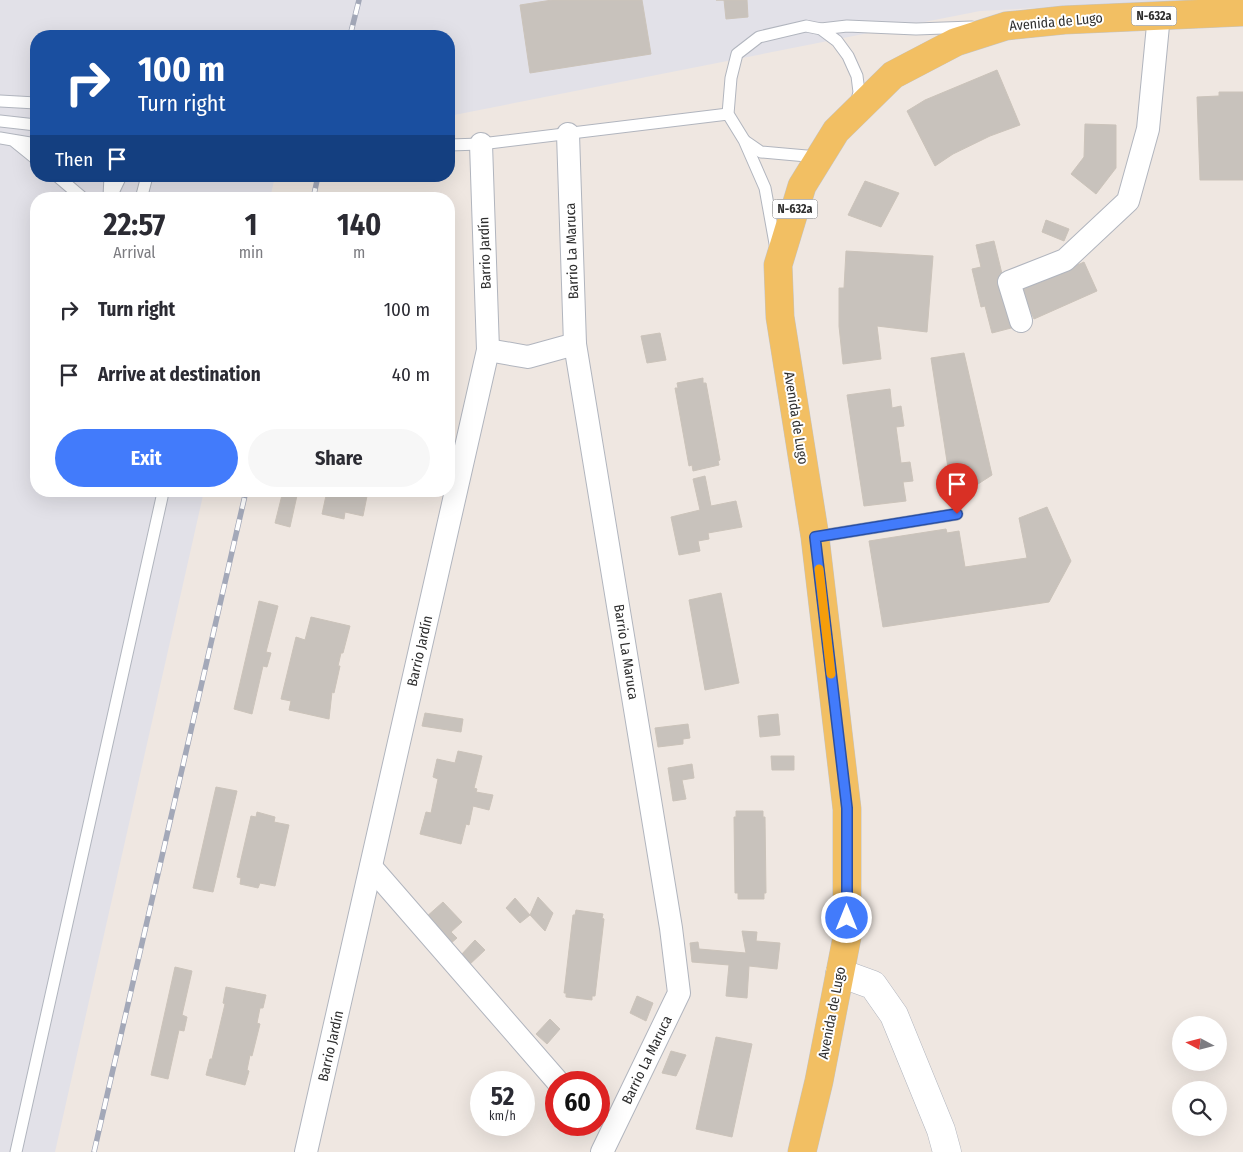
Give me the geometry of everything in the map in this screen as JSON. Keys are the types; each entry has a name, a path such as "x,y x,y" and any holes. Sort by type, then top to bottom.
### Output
{"main road":[{"name":"Avenida de Lugo","path":"802,1152 819,1081 847,937 847,808 815,537 780,317 778,265 802,186 836,131 893,75 956,42 1006,26 1064,20 1243,12"}],"street":[{"path":"1021,321 1010,282 1065,260 1128,201 1148,129 1159,15"},
{"name":"Barrio La Maruca","path":"568,134 575,344 671,928 679,993 605,1142"},
{"name":"Barrio Jardín","path":"455,496 488,350 481,144"},
{"path":"488,350 528,357 575,344"},
{"name":"Barrio Jardín","path":"306,1152 455,497"},
{"path":"371,867 548,1071"},
{"path":"840,974 873,985 894,1015 948,1152"}],"lane":[{"path":"778,265 765,188 744,140 728,114 731,78 737,54 760,36 806,26 821,29 847,26 916,29 1006,26"},
{"path":"821,29 836,41 848,56 857,76 859,92 854,114"},
{"path":"0,101 30,103"},
{"path":"455,145 481,144 728,114"},
{"path":"0,121 30,124"},
{"path":"0,138 30,143"},
{"path":"13,140 30,154"},
{"path":"744,140 761,152 820,158"},
{"path":"64,182 76,192"},
{"path":"16,1152 162,497"},
{"path":"815,537 957,514"}],"shaded area":[{"path":"0,0 1187,0 980,11 455,115 455,30 30,30 30,182 274,182 272,192 30,192 30,497 203,497 55,1152 0,1152"}],"building":[{"path":"552,0 642,0 651,54 530,73 520,5"},
{"path":"724,0 747,0 748,17 726,19"},
{"path":"997,70 1020,125 990,136 953,154 935,166 907,111 925,100"},
{"path":"1219,92 1243,92 1243,180 1200,180 1197,97 1219,96"},
{"path":"1085,124 1116,125 1116,168 1096,194 1071,174 1084,157"},
{"path":"865,181 899,193 881,227 848,215"},
{"path":"1046,220 1069,229 1064,241 1042,232"},
{"path":"994,241 1015,327 992,333 985,306 981,307 972,269 981,267 976,245"},
{"path":"846,251 933,256 927,332 877,326 881,359 843,364 839,326 839,288 844,288"},
{"path":"1084,262 1097,291 1034,319 1021,290"},
{"path":"660,333 666,360 647,363 641,336"},
{"path":"964,353 992,475 953,500 931,358"},
{"path":"703,378 703,383 706,383 720,460 718,461 719,465 693,471 692,465 689,466 675,388 678,388 677,383"},
{"path":"890,389 892,408 901,406 904,426 896,427 901,463 910,462 913,481 903,482 906,501 864,506 847,395"},
{"path":"705,476 711,506 736,501 742,527 708,533 709,539 698,541 700,551 679,555 671,517 700,510 693,479"},
{"path":"282,497 297,497 290,527 275,523"},
{"path":"326,497 367,497 363,516 345,512 344,519 322,514"},
{"path":"1047,507 1071,561 1049,602 883,627 869,541 946,529 947,533 959,531 965,567 1027,558 1019,518"},
{"path":"721,593 739,683 705,690 689,600"},
{"path":"259,601 278,606 266,652 271,653 267,667 263,666 252,714 234,709"},
{"path":"311,617 350,626 343,653 341,653 334,693 332,692 329,719 289,710 291,701 281,699 296,637 305,640"},
{"path":"425,713 463,719 461,732 422,726"},
{"path":"778,714 780,735 760,737 758,716"},
{"path":"688,724 690,738 683,739 683,744 658,747 655,728"},
{"path":"458,751 482,756 474,788 477,789 476,792 493,795 489,810 473,806 469,825 466,824 461,844 420,834 426,812 431,813 438,779 433,777 437,759 455,763"},
{"path":"771,756 794,756 794,770 772,770"},
{"path":"692,764 694,778 682,780 686,799 673,801 668,768"},
{"path":"216,787 237,791 213,892 193,888"},
{"path":"736,811 763,811 763,817 765,817 766,893 764,893 764,899 738,899 738,893 735,893 734,817 736,817"},
{"path":"257,812 275,817 274,822 289,825 275,886 260,883 258,888 240,884 241,878 237,877 251,816 256,817"},
{"path":"538,897 553,913 545,931 530,915"},
{"path":"515,898 530,915 520,923 506,908"},
{"path":"443,902 462,922 451,932 457,938 450,944 425,918"},
{"path":"576,910 603,914 602,918 604,919 595,996 592,996 592,1000 566,997 566,993 564,993 573,915 575,915"},
{"path":"742,931 757,932 756,941 780,943 777,969 749,966 747,998 726,996 729,965 692,962 690,943 698,942 699,949 746,953"},
{"path":"475,940 485,950 468,966 460,956"},
{"path":"175,967 192,971 182,1015 187,1017 184,1031 179,1030 168,1079 151,1075"},
{"path":"226,987 266,995 263,1008 260,1008 257,1023 260,1024 252,1056 250,1055 247,1070 249,1071 245,1085 206,1075 210,1059 212,1059 225,1004 223,1003"},
{"path":"637,996 653,1003 646,1021 630,1013"},
{"path":"550,1019 560,1029 547,1044 536,1034"},
{"path":"716,1037 752,1044 732,1137 696,1129"},
{"path":"671,1051 686,1055 676,1076 662,1073"}],"railway":[{"path":"352,30 359,0"},
{"path":"315,192 317,182"},
{"path":"94,1152 245,497"}],"slow traffic":[{"path":"819,569 831,674"}],"route":[{"path":"847,918 847,808 815,537 957,514"}]}
